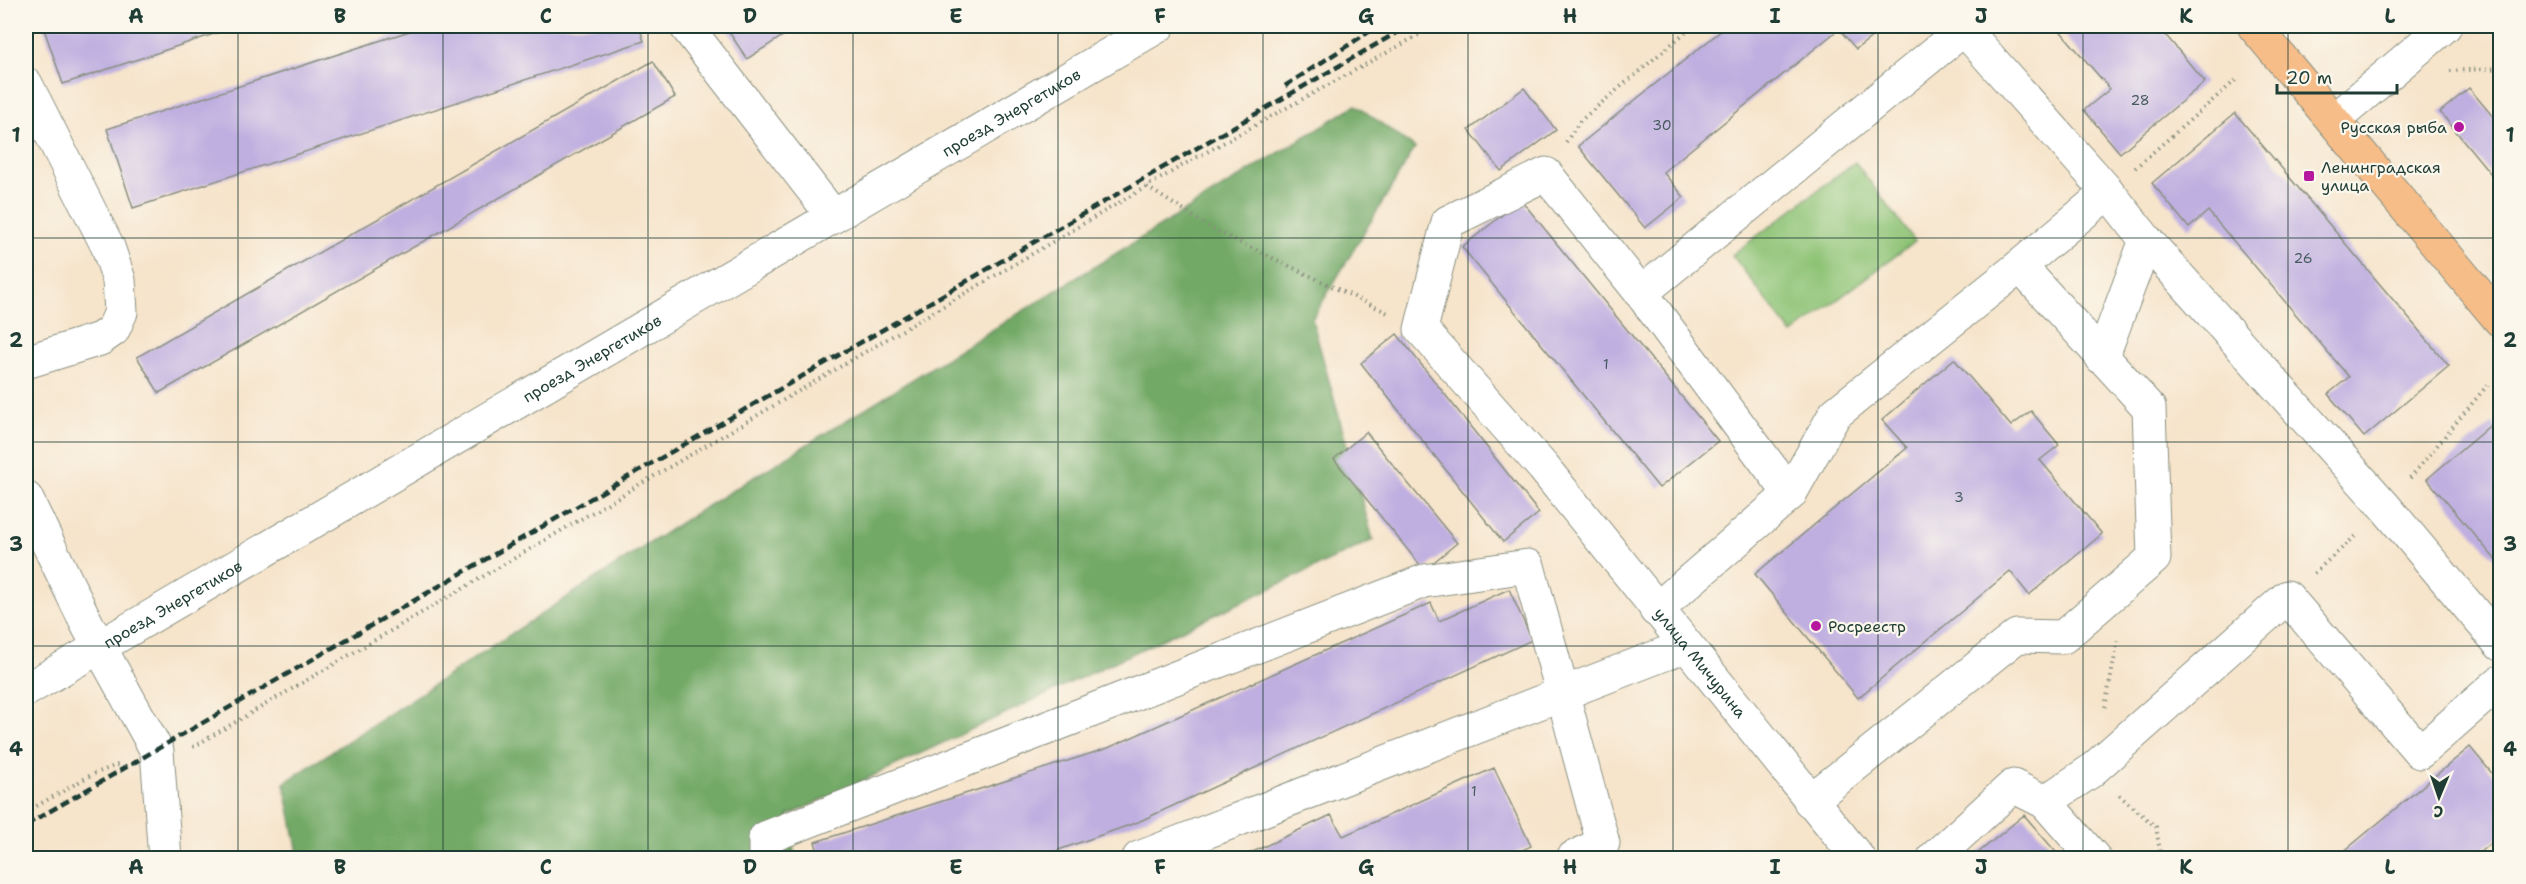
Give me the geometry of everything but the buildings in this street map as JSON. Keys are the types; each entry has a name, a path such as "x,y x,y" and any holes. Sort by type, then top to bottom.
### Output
{"main road":[{"path":"2254,26 2500,320"}],"street":[{"path":"686,26 833,216"},
{"name":"проезд Энергетиков","path":"26,690 1158,26"},
{"path":"2334,120 2445,26"},
{"path":"1641,293 1964,29 2108,192 2145,240 2319,432 2500,644"},
{"path":"26,84 108,247 119,280 121,312 113,330 100,339 26,362"},
{"path":"1421,329 1448,222 1546,174 1641,293 1790,494"},
{"path":"1656,610 1790,494 1835,414 2020,266 2108,192"},
{"path":"2102,358 2145,240"},
{"path":"1810,801 2017,636 2063,637 2154,558 2149,408 2020,266"},
{"name":"улица Мичурина","path":"1421,329 1543,467 1858,858"},
{"path":"26,498 99,646 157,751 165,858"},
{"path":"765,858 765,838 1424,581 1528,566 1603,843 1573,858"},
{"path":"2045,802 2091,771 2288,597 2420,752 2500,682"},
{"path":"1139,858 1686,646"},
{"path":"1934,858 2013,786 2045,802 2094,858"}],"path":[{"path":"26,812 91,775 157,751 190,749 1147,187 1435,26"},
{"path":"1546,174 1580,121 1693,26"},
{"path":"2108,192 2236,80"},
{"path":"1147,187 1214,230 1421,329"}],"green space":[{"path":"1356,105 1415,148 1312,319 1373,540 788,816 795,858 299,858 284,783 688,518"},
{"path":"1855,162 1915,241 1792,334 1732,255"}],"railway":[{"path":"1285,86 1378,26"},
{"path":"26,825 1408,26"}],"place":[{"name":"Русская рыба","path":"2459,127"},
{"name":"Ленинградская улица","path":"2309,176"},
{"name":"Росреестр","path":"1816,626"}]}
